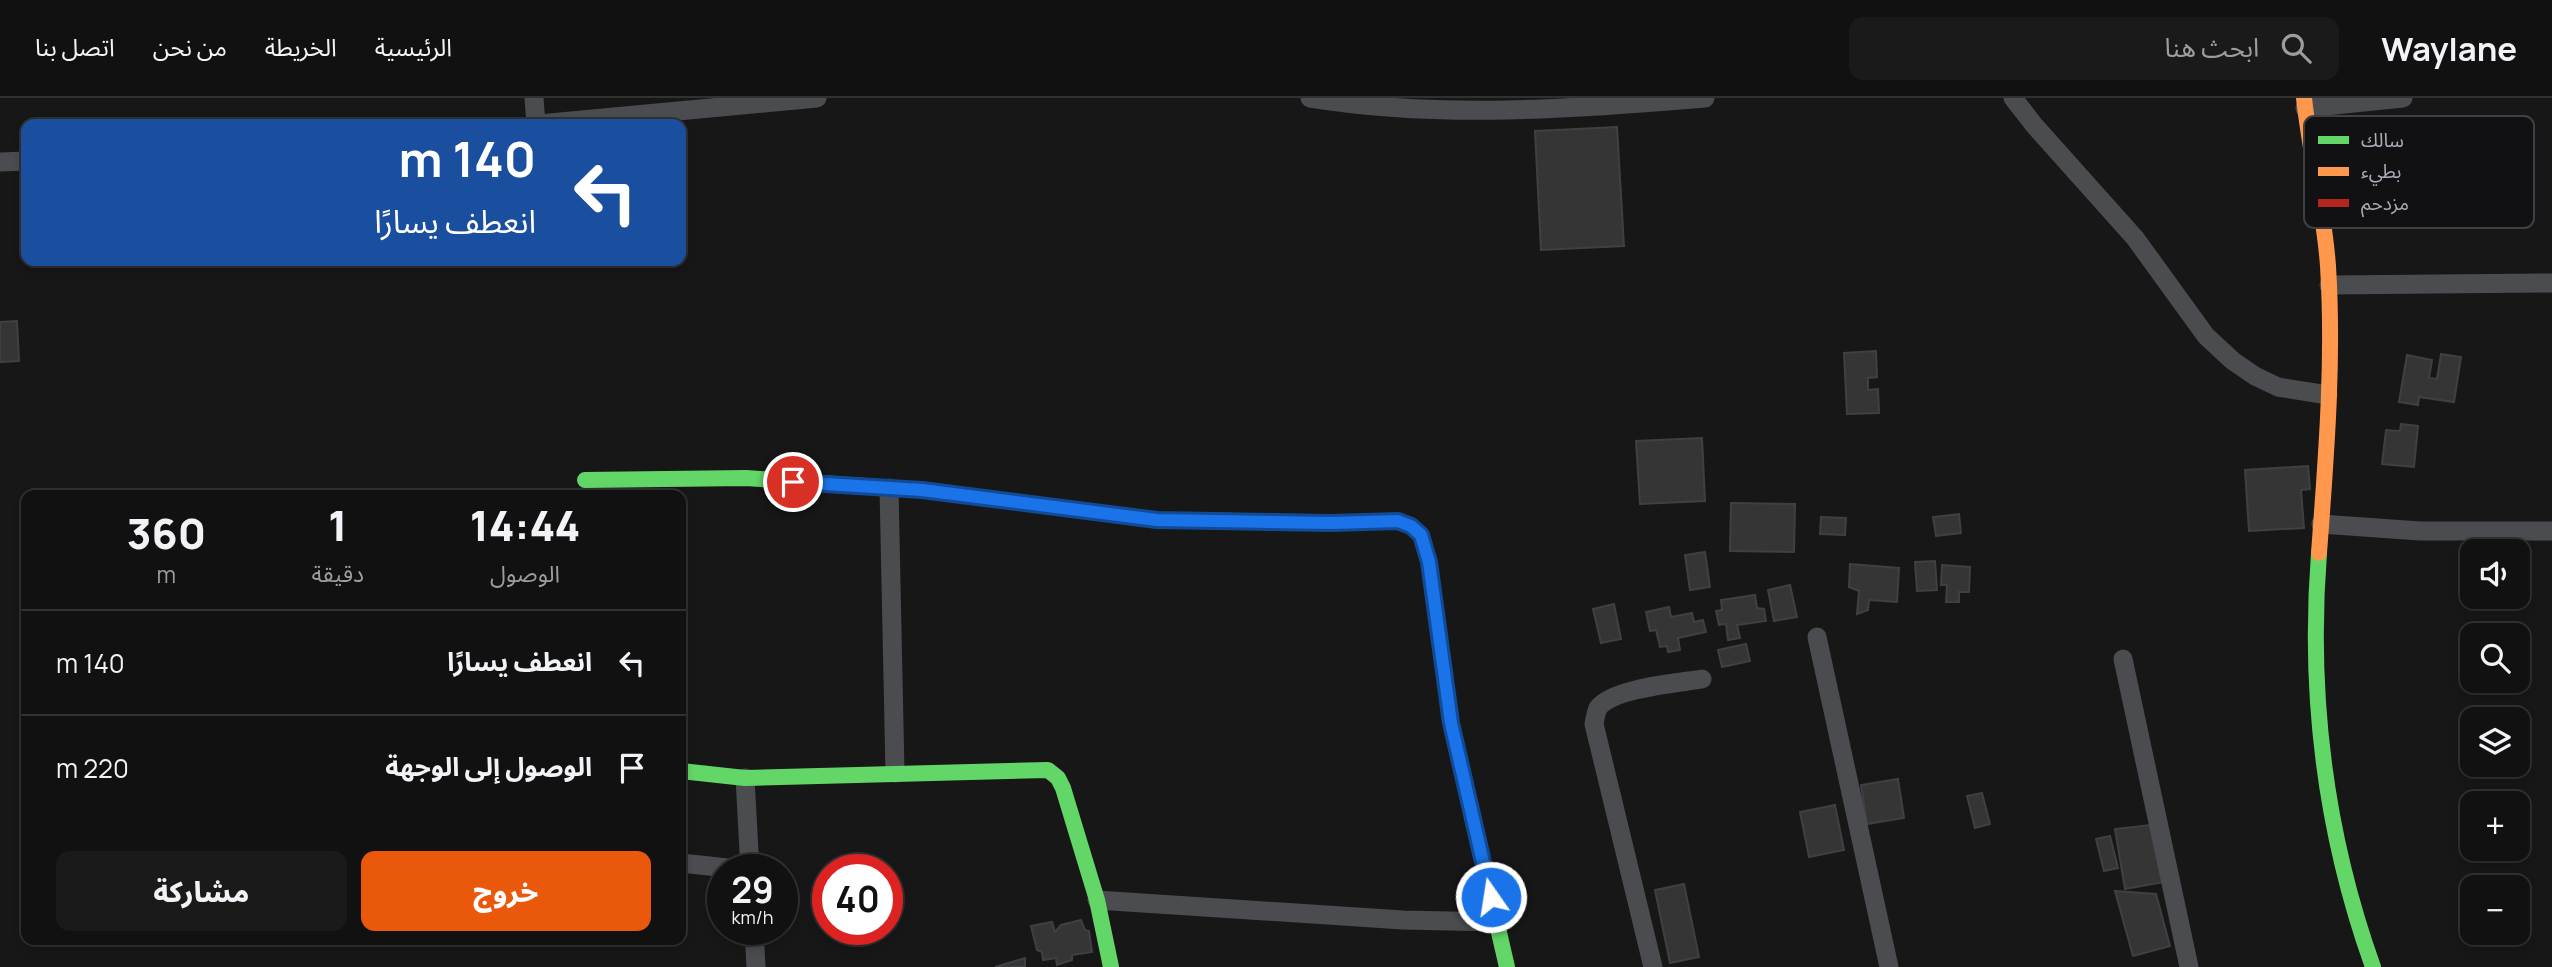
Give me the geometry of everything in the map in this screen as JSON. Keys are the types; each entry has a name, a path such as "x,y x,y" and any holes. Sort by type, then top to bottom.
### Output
{"street":[{"path":"534,98 536,119"},
{"path":"591,119 817,98"},
{"path":"1310,98 1379,107 1465,111 1611,106 1705,98"},
{"path":"2013,98 2135,238 2206,336 2255,376 2278,387 2328,395"},
{"path":"2305,103 2403,98"},
{"path":"0,162 21,162"},
{"path":"2323,228 2329,285 2328,395 2315,667 2324,769 2341,870 2373,967"},
{"path":"2329,285 2552,283"},
{"path":"586,480 746,478 922,490 1157,520 1331,523 1398,521 1411,526 1421,535 1429,562 1451,723 1507,967"},
{"path":"889,488 895,773"},
{"path":"2321,524 2420,531 2552,531"},
{"path":"1817,637 1889,967"},
{"path":"2123,659 2189,967"},
{"path":"1653,967 1594,724 1597,709 1608,699 1630,692 1703,679"},
{"path":"686,772 745,778 1048,770 1058,778 1063,788 1097,900 1111,967"},
{"path":"745,778 747,854"},
{"path":"686,864 707,866"},
{"path":"1097,900 1403,920 1497,922"},
{"path":"754,945 755,967"}],"building":[{"path":"1617,127 1624,246 1541,250 1535,131"},
{"path":"17,321 19,361 0,362 0,322"},
{"path":"1876,351 1877,377 1868,378 1868,390 1878,389 1879,413 1847,414 1844,353"},
{"path":"2441,354 2461,357 2454,402 2419,397 2418,405 2399,402 2407,355 2432,360 2429,378 2437,379"},
{"path":"2401,424 2418,426 2414,467 2382,464 2386,430 2400,431"},
{"path":"1702,438 1705,501 1640,504 1636,441"},
{"path":"2308,466 2310,489 2301,490 2304,528 2249,531 2245,470"},
{"path":"1731,503 1795,504 1794,552 1730,551"},
{"path":"1959,514 1961,533 1936,536 1933,517"},
{"path":"1821,517 1846,518 1845,535 1820,534"},
{"path":"1705,552 1710,587 1690,590 1685,555"},
{"path":"1935,561 1937,590 1917,591 1915,562"},
{"path":"1850,564 1899,568 1897,602 1869,600 1868,610 1857,614 1859,591 1849,587"},
{"path":"1942,565 1970,567 1969,592 1959,592 1959,602 1946,602 1947,585 1941,585"},
{"path":"1790,585 1797,617 1774,621 1768,590"},
{"path":"1755,595 1757,608 1764,609 1766,621 1737,625 1740,638 1728,640 1726,624 1719,625 1716,611 1722,610 1721,600"},
{"path":"1614,604 1621,639 1601,643 1593,609"},
{"path":"1669,607 1671,617 1692,613 1694,622 1703,620 1706,632 1678,638 1680,650 1668,652 1667,646 1660,647 1656,630 1650,631 1646,612"},
{"path":"1746,644 1750,661 1722,667 1718,650"},
{"path":"1898,779 1904,818 1867,824 1861,785"},
{"path":"1982,793 1990,824 1975,828 1967,796"},
{"path":"1835,805 1844,850 1809,857 1800,812"},
{"path":"2150,825 2164,882 2125,889 2115,829"},
{"path":"2110,836 2118,868 2104,871 2096,839"},
{"path":"1684,884 1699,957 1670,963 1655,890"},
{"path":"2115,891 2156,894 2170,946 2133,956"},
{"path":"1081,920 1085,930 1089,931 1092,952 1072,955 1072,960 1057,965 1056,958 1043,960 1042,952 1037,950 1031,926 1052,922 1055,932 1061,925"},
{"path":"1025,958 1025,967 995,967"}],"traffic: fast":[{"path":"585,480 746,478 922,490 1157,520 1236,521"},
{"path":"2319,553 2316,659 2324,763 2343,866 2373,967"},
{"path":"686,772 745,778 1048,770 1058,778 1063,788 1097,900 1111,967"},
{"path":"1479,846 1507,967"}],"traffic: slow":[{"path":"2304,98 2307,116"},
{"path":"2319,553 2330,338 2328,266 2324,228"},
{"path":"1236,521 1398,521 1411,526 1421,535 1429,562 1445,680"}],"traffic: jam":[{"path":"1445,680 1451,723 1479,846"}],"route":[{"path":"793,482 922,490 1157,520 1331,523 1398,521 1411,526 1421,535 1429,562 1451,723 1491,897"}]}
